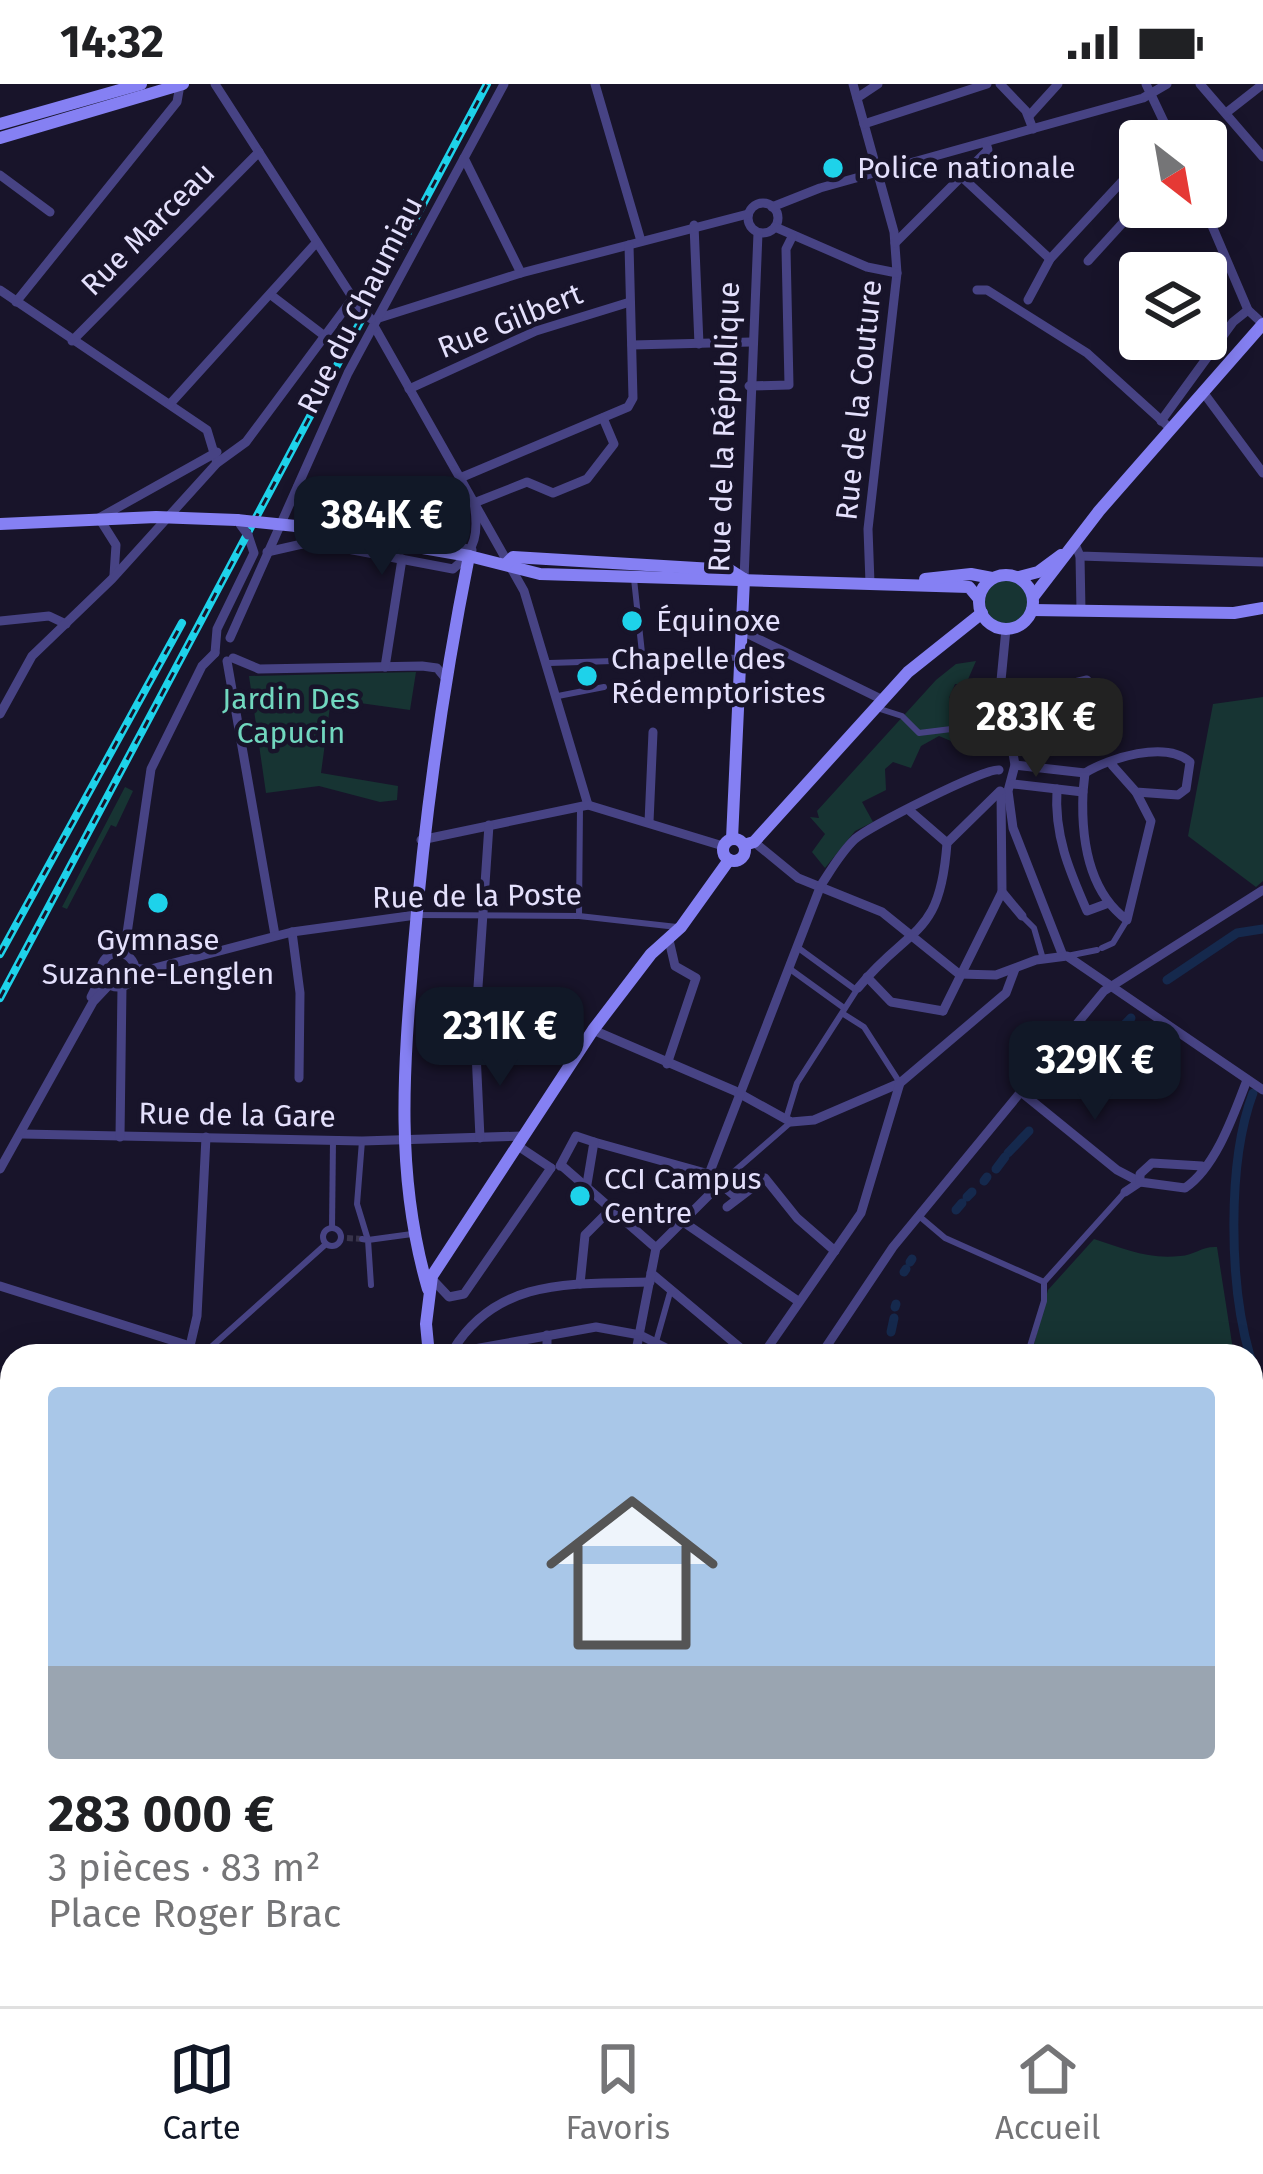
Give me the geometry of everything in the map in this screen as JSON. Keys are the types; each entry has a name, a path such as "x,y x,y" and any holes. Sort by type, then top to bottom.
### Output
{"main road":[{"path":"0,124 141,84"},
{"path":"0,138 182,84"},
{"path":"510,561 540,574 634,580 969,587 1006,629 1021,624 1166,425 1203,392 1263,324"},
{"path":"0,524 99,518 237,520 510,561 730,570 744,579"},
{"path":"422,1344 430,1283 412,1234 402,1141 416,915 421,839 471,553"},
{"path":"870,584 970,574 1018,577 1072,555"},
{"path":"1018,577 1033,604"},
{"path":"430,1283 593,1030 651,954 681,927 742,844 908,672 981,606 992,578"},
{"name":"Rue de la République","path":"742,844 744,579"},
{"path":"1033,604 1081,611 1263,608"}],"street":[{"path":"16,302 177,102 182,84"},
{"path":"215,84 354,300 374,322 524,592 549,663 584,806 579,916"},
{"name":"Rue du Chaumiau","path":"230,638 374,322 504,84"},
{"path":"460,478 628,407 633,398 630,302 635,243 595,84"},
{"name":"Rue de la Couture","path":"853,84 895,243 897,273 868,529 870,584"},
{"path":"857,98 878,84"},
{"path":"864,124 987,84"},
{"path":"1000,84 1029,116 1033,129"},
{"path":"1029,116 1058,84"},
{"path":"374,322 521,274 748,214 756,205 772,207 1033,129 1167,84"},
{"path":"1200,84 1263,157"},
{"path":"1226,113 1263,84"},
{"path":"1148,89 1163,120"},
{"path":"895,243 964,179 988,150 986,143"},
{"name":"Rue Marceau","path":"71,341 259,152"},
{"path":"464,158 521,274"},
{"path":"0,175 50,212"},
{"path":"964,179 1050,259"},
{"path":"1028,300 1050,259 1119,185"},
{"path":"772,207 775,226 792,237 897,273"},
{"path":"748,214 751,228 758,233 775,226"},
{"path":"694,225 699,344"},
{"path":"1088,261 1119,227"},
{"path":"1213,228 1248,310 1263,324"},
{"name":"Rue de la République","path":"744,579 748,386 758,233"},
{"path":"748,386 789,385 786,249 792,237"},
{"path":"170,404 316,243"},
{"path":"0,290 207,430 217,457"},
{"path":"977,290 987,290 1087,353 1166,425 1233,322 1248,310"},
{"path":"271,295 326,337"},
{"path":"112,579 118,552 99,518 246,442 354,300"},
{"name":"Rue Gilbert","path":"410,389 536,331 630,302"},
{"path":"632,345 751,342"},
{"path":"1203,392 1263,473"},
{"path":"474,503 527,482 553,493 587,479 614,444 603,418"},
{"path":"0,714 32,656 171,517 217,457"},
{"path":"298,486 352,522 471,553"},
{"path":"267,552 311,542 453,569 471,553 477,531 474,503"},
{"path":"215,649 217,629 254,553 237,520"},
{"path":"1081,611 1072,555 1263,562"},
{"path":"386,668 402,559"},
{"path":"524,592 540,574"},
{"path":"634,580 643,653"},
{"path":"0,620 49,616 65,624"},
{"path":"943,1011 1002,892 1005,789 1013,763 1010,736 1000,723 1006,629"},
{"path":"742,631 902,716 919,733 1000,723"},
{"path":"111,982 132,980 135,968 124,954 151,770 202,666 230,638 238,648 230,659 275,935"},
{"path":"215,649 259,669 437,668 446,679"},
{"path":"667,656 741,658"},
{"path":"549,663 613,661"},
{"path":"999,700 1087,680"},
{"path":"558,696 604,686"},
{"path":"649,822 653,732"},
{"path":"709,1174 778,1005 820,885 856,838 976,773 1013,763 1085,773 1138,752 1182,755 1190,763 1184,792 1136,792"},
{"path":"421,839 584,806 742,844 767,854 798,878 882,913 963,975 1015,969 1113,943 1127,920 1151,820 1136,792 1112,765"},
{"path":"999,770 1026,866 1065,956 1254,1085 1226,1136 1185,1188 1140,1182 1112,1167 1022,1092"},
{"path":"1085,773 1092,876 1106,904 1127,920"},
{"path":"638,1344 656,1248 789,1121 797,1083 857,989 912,940 944,886 947,842 1005,789 1083,792"},
{"path":"1057,789 1056,824 1070,874 1087,911 1106,904"},
{"path":"910,811 947,842"},
{"path":"480,1138 475,1043 489,825"},
{"path":"828,1344 919,1216 1111,984 1263,890"},
{"path":"1002,892 1034,928 1043,959"},
{"name":"Rue de la Poste","path":"135,968 147,970 275,935 416,915 579,916 681,927"},
{"path":"292,932 300,993 299,1078"},
{"path":"668,1064 696,978 674,964 669,940"},
{"path":"797,947 857,989"},
{"path":"120,1137 106,958 124,954"},
{"path":"770,1344 861,1213 900,1083 872,1038 790,969"},
{"path":"593,1030 789,1121 814,1120 900,1083 959,1028 1006,993 1015,969"},
{"path":"867,977 891,1003 943,1011 959,1028"},
{"path":"0,1169 111,982"},
{"path":"430,1283 442,1294 464,1294 562,1165 576,1136 709,1174 736,1197"},
{"path":"190,1344 197,1316 206,1137"},
{"name":"Rue de la Gare","path":"18,1139 520,1141"},
{"path":"332,1228 334,1140"},
{"path":"362,1141 357,1204 371,1285"},
{"path":"520,1141 562,1165 656,1248"},
{"path":"586,1190 594,1142"},
{"path":"753,1160 797,1218 835,1251"},
{"path":"1140,1182 1140,1174 1152,1163 1202,1166"},
{"path":"727,1207 765,1178"},
{"path":"1031,1344 1044,1300 1044,1282 1125,1192 1140,1182"},
{"path":"580,1284 585,1235 610,1210"},
{"path":"919,1216 939,1234 1044,1282"},
{"path":"682,1221 798,1301"},
{"path":"326,1244 334,1246 344,1238 332,1228"},
{"path":"326,1244 323,1235 332,1228"},
{"path":"365,1239 412,1234"},
{"path":"214,1344 326,1244"},
{"path":"457,1344 469,1324 506,1297 651,1278 672,1286 737,1344"},
{"path":"0,1286 184,1344"},
{"path":"656,1342 672,1286"},
{"path":"491,1344 596,1327 640,1335 660,1344"},
{"path":"547,1335 547,1344"}],"green space":[{"path":"1007,580 1022,587 1029,602 1022,617 1007,624 992,617 985,602 992,587"},
{"path":"976,661 966,684 955,684 949,698 965,703 971,733 951,741 939,736 921,746 911,768 893,762 885,769 886,790 862,802 873,822 855,831 825,868 812,852 825,834 810,817 819,818 817,811 936,680 956,664"},
{"name":"Jardin Des Capucin","path":"416,672 410,710 331,699 321,773 398,786 397,800 380,802 319,786 266,793 249,676"},
{"path":"1263,697 1263,881 1256,887 1188,836 1213,704"},
{"path":"125,787 133,791 116,827 111,825 67,909 62,907"},
{"path":"1094,1239 1157,1256 1217,1247 1232,1344 1034,1344 1048,1290"}],"waterway":[{"path":"1167,980 1237,933 1263,929"},
{"path":"1097,1053 1131,1018"},
{"path":"1079,1074 1088,1064"},
{"path":"1247,1344 1238,1295 1234,1224 1239,1153 1253,1093"},
{"path":"1008,1153 1029,1131"},
{"path":"996,1169 1005,1157"},
{"path":"984,1181 987,1177"},
{"path":"967,1197 972,1192"},
{"path":"956,1210 962,1203"},
{"path":"891,1332 894,1318"}],"tunnel":[{"path":"347,1238 362,1239"}],"railway":[{"path":"0,998 487,84"},
{"path":"0,954 182,623"}],"place":[{"name":"Police nationale","path":"833,168"},
{"name":"Équinoxe","path":"632,621"},
{"name":"Chapelle des Rédemptoristes","path":"587,676"},
{"name":"Gymnase Suzanne-Lenglen","path":"158,903"},
{"name":"CCI Campus Centre","path":"580,1196"}]}
